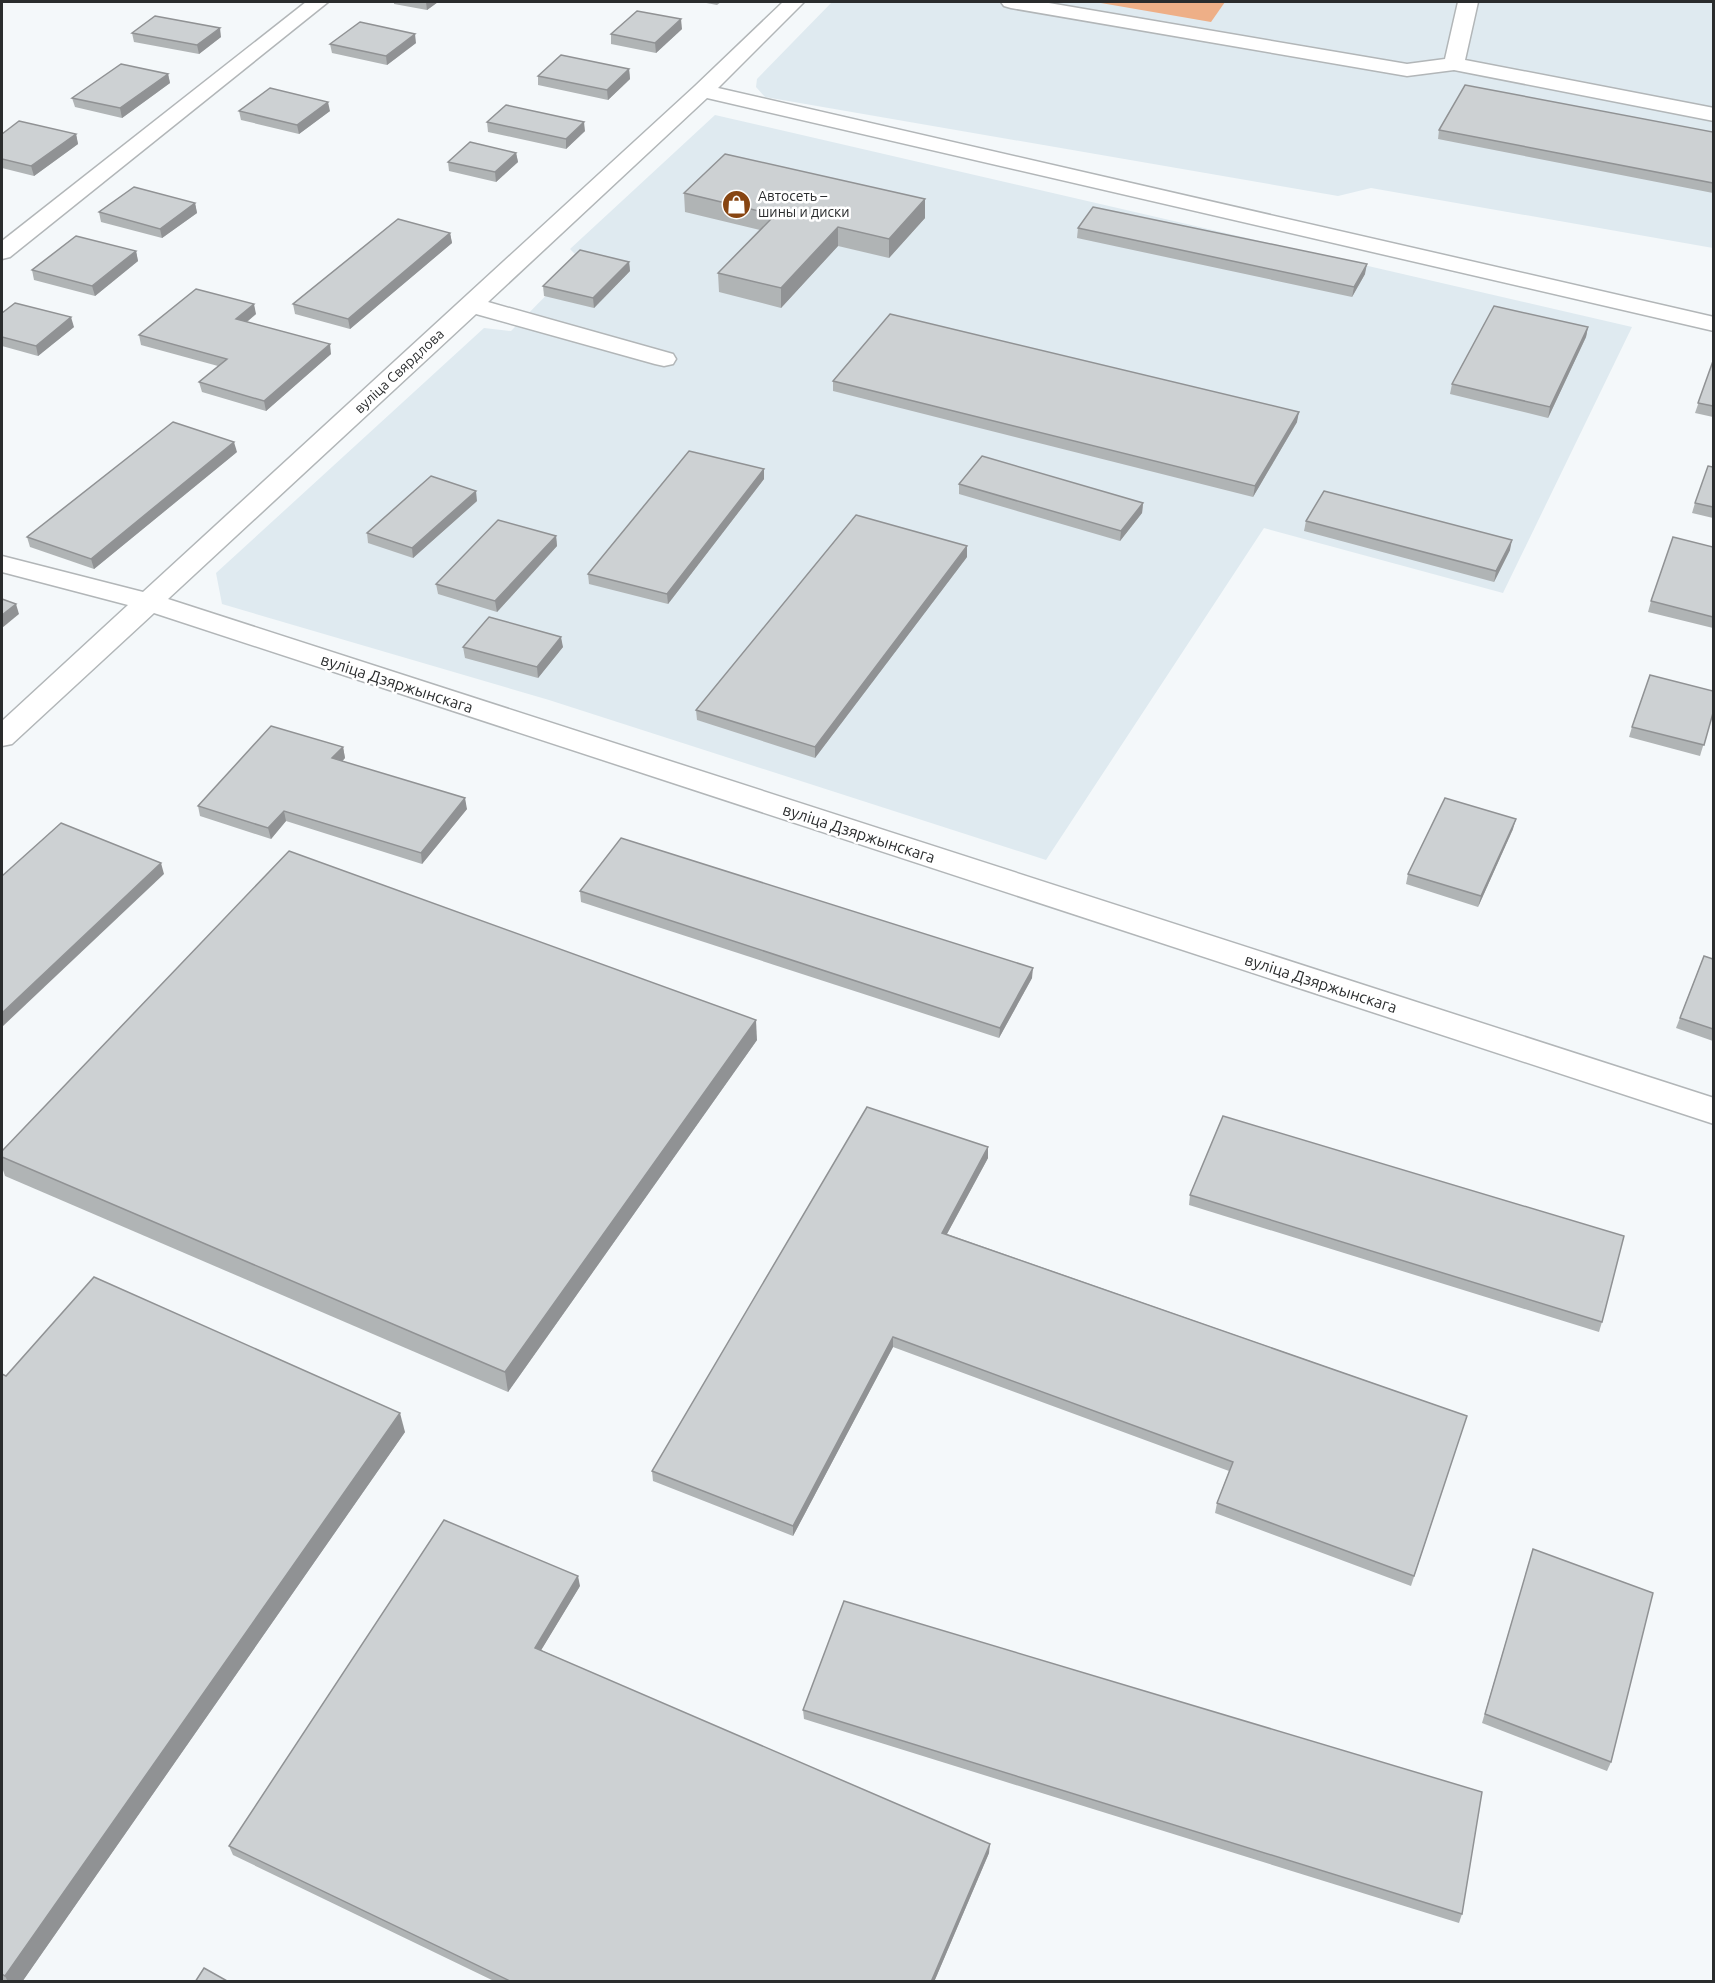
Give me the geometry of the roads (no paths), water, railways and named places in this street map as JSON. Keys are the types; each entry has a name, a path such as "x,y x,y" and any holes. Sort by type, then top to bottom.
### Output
{"street":[{"path":"2,252 318,2"},
{"name":"вуліца Свярдлова","path":"2,736 703,91 794,2"},
{"path":"1011,2 1407,70 1454,64 1713,115"},
{"path":"1454,64 1468,2"},
{"path":"703,91 1713,324"},
{"path":"471,305 664,360"},
{"name":"вуліца Дзяржынскага","path":"2,564 149,602 1713,1111"}],"place":[{"name":"Автосеть – шины и диски","path":"737,204"}]}
